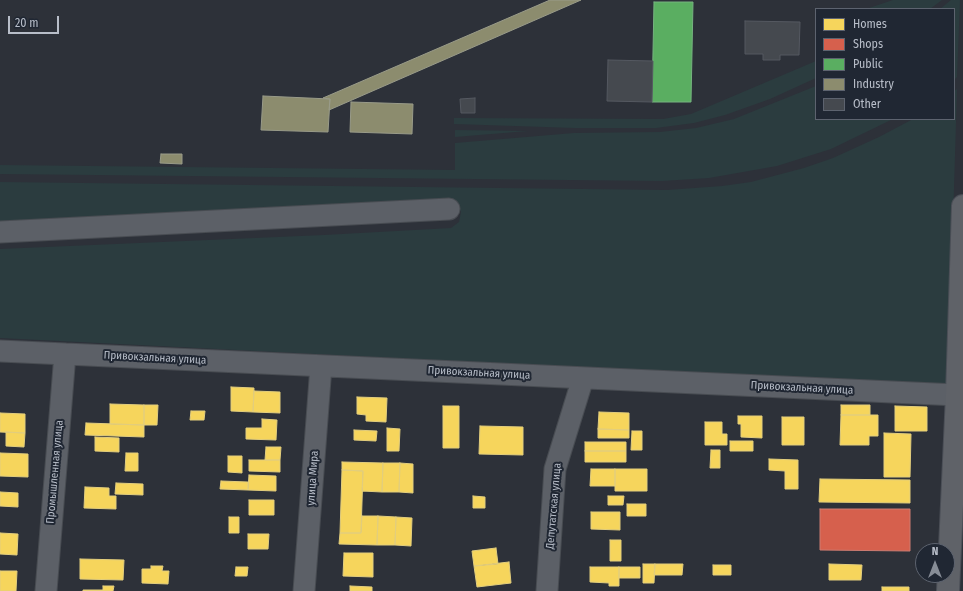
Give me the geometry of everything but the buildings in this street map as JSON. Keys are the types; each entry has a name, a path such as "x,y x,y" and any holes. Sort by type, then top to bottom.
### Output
{"main road":[{"path":"948,591 957,395 963,206"}],"street":[{"path":"0,232 449,209"},
{"name":"Привокзальная улица","path":"0,351 957,395"},
{"name":"Промышленная улица","path":"46,591 65,354"},
{"name":"улица Мира","path":"304,591 322,366"},
{"name":"Депутатская улица","path":"547,591 556,469 583,378"}],"shaded area":[{"path":"893,0 942,0 931,8 869,8"},
{"path":"951,0 960,0 957,77 955,79 955,8 941,8"},
{"path":"815,61 815,78 770,99 725,115 694,123 656,128 575,128 454,124 454,118 663,119 691,114"},
{"path":"815,86 815,120 891,120 831,149 777,166 709,178 662,181 0,174 0,165 455,170 455,143 574,133 660,132 696,128 734,119"},
{"path":"957,89 948,386 0,338 0,249 451,228 459,222 461,212 458,205 0,226 0,182 667,190 722,186 751,182 804,168 833,158 879,137 911,120 955,120 955,90"},
{"path":"455,130 528,131 455,137"}]}
